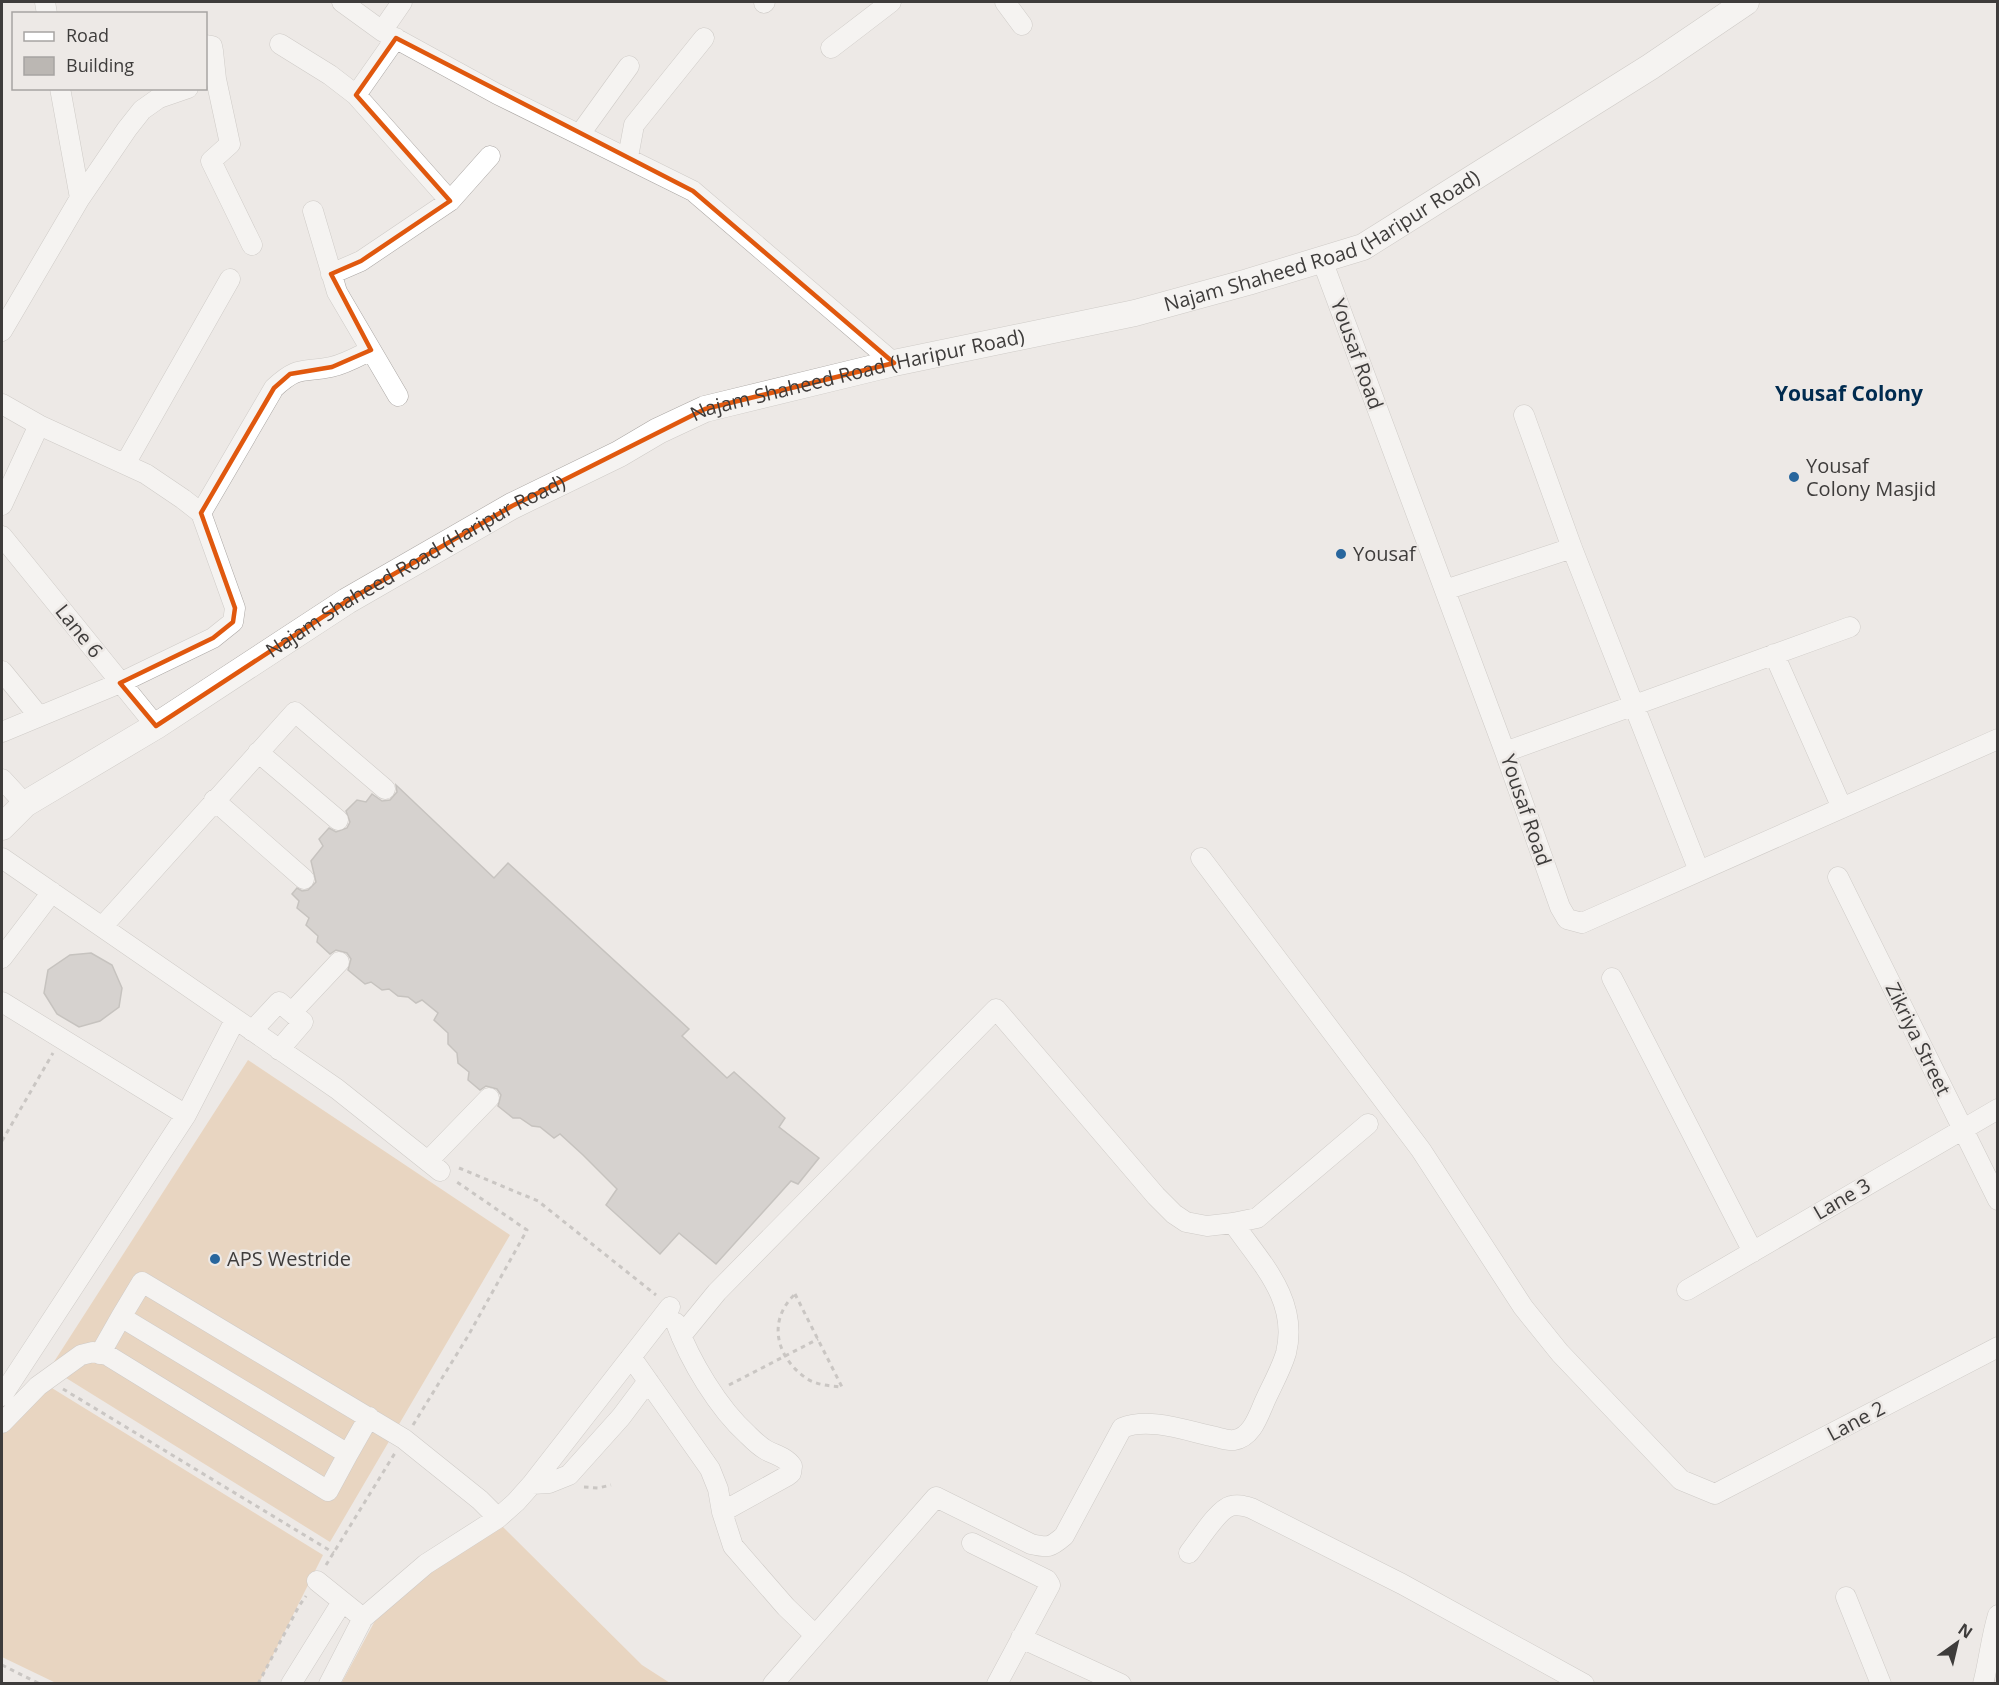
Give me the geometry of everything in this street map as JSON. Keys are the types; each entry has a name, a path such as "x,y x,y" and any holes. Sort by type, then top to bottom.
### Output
{"main road":[{"name":"Najam Shaheed Road (Haripur Road)","path":"2,826 25,804 156,726 357,596 512,506 619,454 658,431 705,409 894,363 1135,313 1363,247 1650,66 1746,2"}],"street":[{"path":"342,2 389,34 497,94 693,191 894,363"},
{"path":"356,95 389,34 402,2"},
{"path":"831,48 891,2"},
{"path":"1005,2 1022,25"},
{"path":"627,157 634,125 704,38"},
{"path":"280,44 330,75 356,95 450,201"},
{"path":"207,45 212,46 211,81 230,144 211,161 252,245"},
{"path":"580,134 629,66"},
{"path":"60,90 80,198"},
{"path":"2,331 80,198 127,129 142,110 159,98 182,90"},
{"path":"332,274 362,261 450,201 490,156"},
{"path":"314,211 337,292 398,396"},
{"name":"Yousaf Road","path":"1323,260 1560,907 1567,919 1582,923 1998,739"},
{"path":"125,464 230,279"},
{"path":"201,513 274,388 290,374 310,368 332,367 371,350"},
{"path":"2,404 39,425 146,474 201,513 235,608 233,622 213,638 120,683 2,732"},
{"path":"1524,415 1572,548 1699,871"},
{"path":"2,505 39,425"},
{"name":"Lane 6","path":"2,536 156,726"},
{"path":"1445,590 1572,548"},
{"path":"1505,752 1850,627"},
{"path":"1774,654 1842,808"},
{"path":"2,671 38,716"},
{"path":"102,927 295,712 385,789"},
{"path":"258,752 338,820"},
{"path":"2,779 25,804"},
{"path":"214,800 304,879"},
{"path":"2,858 337,1089 434,1166 489,1098"},
{"name":"Lane 2","path":"1202,858 1421,1150 1523,1307 1560,1353 1681,1479 1715,1494 1998,1347"},
{"name":"Zikriya Street","path":"1838,877 1998,1200"},
{"path":"2,958 52,892"},
{"path":"292,1012 339,962"},
{"path":"1612,978 1753,1252"},
{"path":"2,1002 186,1115"},
{"path":"2,1396 244,1025 279,1002 303,1022 279,1050"},
{"path":"681,1336 717,1292 996,1009 1156,1196 1174,1214 1186,1222 1207,1226 1257,1218 1368,1125"},
{"name":"Lane 3","path":"1687,1290 1998,1109"},
{"path":"773,1683 936,1497 1031,1544 1047,1548 1056,1544 1064,1536 1122,1428 1133,1424 1162,1425 1233,1440 1246,1435 1258,1418 1285,1355 1290,1331 1286,1305 1276,1284 1233,1223"},
{"path":"100,1354 142,1282 404,1439 498,1518"},
{"path":"670,1306 692,1360 713,1394 747,1434 766,1450 787,1460 792,1466 791,1473 787,1476 722,1512"},
{"path":"329,1683 363,1618 426,1564 498,1518 516,1503 670,1306"},
{"path":"121,1317 348,1454"},
{"path":"2,1423 38,1386 81,1355 93,1352 107,1355 328,1491 369,1417"},
{"path":"631,1357 710,1469 718,1489 722,1512 733,1546 786,1607 814,1634"},
{"path":"532,1484 549,1483 569,1475 621,1417 648,1381"},
{"path":"1189,1553 1218,1515 1228,1506 1241,1505 1251,1508 1402,1584 1584,1683"},
{"path":"972,1543 1047,1580 1050,1586 997,1683"},
{"path":"317,1581 363,1618"},
{"path":"1846,1597 1881,1683"},
{"path":"291,1683 314,1643 342,1602"},
{"path":"1983,1683 1998,1615"},
{"path":"1020,1638 1121,1683"}],"path":[{"path":"2,1141 61,1038"},
{"path":"434,1166 450,1165 538,1201 670,1306"},
{"path":"258,1683 298,1606 317,1581 468,1336 527,1230 434,1166"},
{"path":"795,1294 818,1339 842,1387 826,1386 807,1379 784,1356 777,1336 786,1303 795,1294"},
{"path":"713,1394 818,1339"},
{"path":"48,1380 334,1553"},
{"path":"569,1475 576,1484 586,1488 611,1485"},
{"path":"2,1665 40,1683"}],"highlighted area":[{"path":"396,38 693,191 894,363 705,409 512,506 347,601 156,726 120,683 213,638 233,622 235,608 201,513 274,388 290,374 332,367 371,350 331,274 361,261 450,201 356,95"}],"shaded area":[{"path":"248,1060 510,1235 330,1542 50,1368"},
{"path":"34,1377 323,1555 259,1683 56,1683 2,1657 2,1426"},
{"path":"502,1526 642,1665 670,1683 341,1684 377,1617 406,1588"}],"building":[{"path":"396,785 494,878 508,863 689,1029 682,1036 727,1078 734,1072 785,1118 779,1127 819,1158 798,1184 791,1181 716,1264 679,1233 660,1254 606,1205 617,1189 560,1134 554,1138 540,1127 532,1126 520,1118 513,1118 498,1106 501,1095 497,1089 486,1086 480,1090 468,1080 469,1072 458,1063 457,1053 448,1044 448,1033 434,1020 438,1013 422,1000 416,1003 408,997 398,996 389,989 382,990 371,982 365,984 348,970 351,959 347,953 336,950 330,954 317,942 318,936 306,925 309,918 297,908 299,901 292,894 297,888 302,891 308,890 316,882 311,861 323,846 319,839 329,828 336,832 347,828 350,822 346,811 357,800 366,802 372,794 382,801 390,800 397,792"},
{"path":"91,953 112,965 122,988 119,1007 100,1021 79,1027 57,1014 44,993 48,970 70,955"}],"place":[{"name":"Yousaf Colony Masjid","path":"1794,477"},
{"name":"Yousaf","path":"1341,554"},
{"name":"APS Westride","path":"215,1259"}],"district":[{"name":"Yousaf Colony","path":"1849,394"}]}
